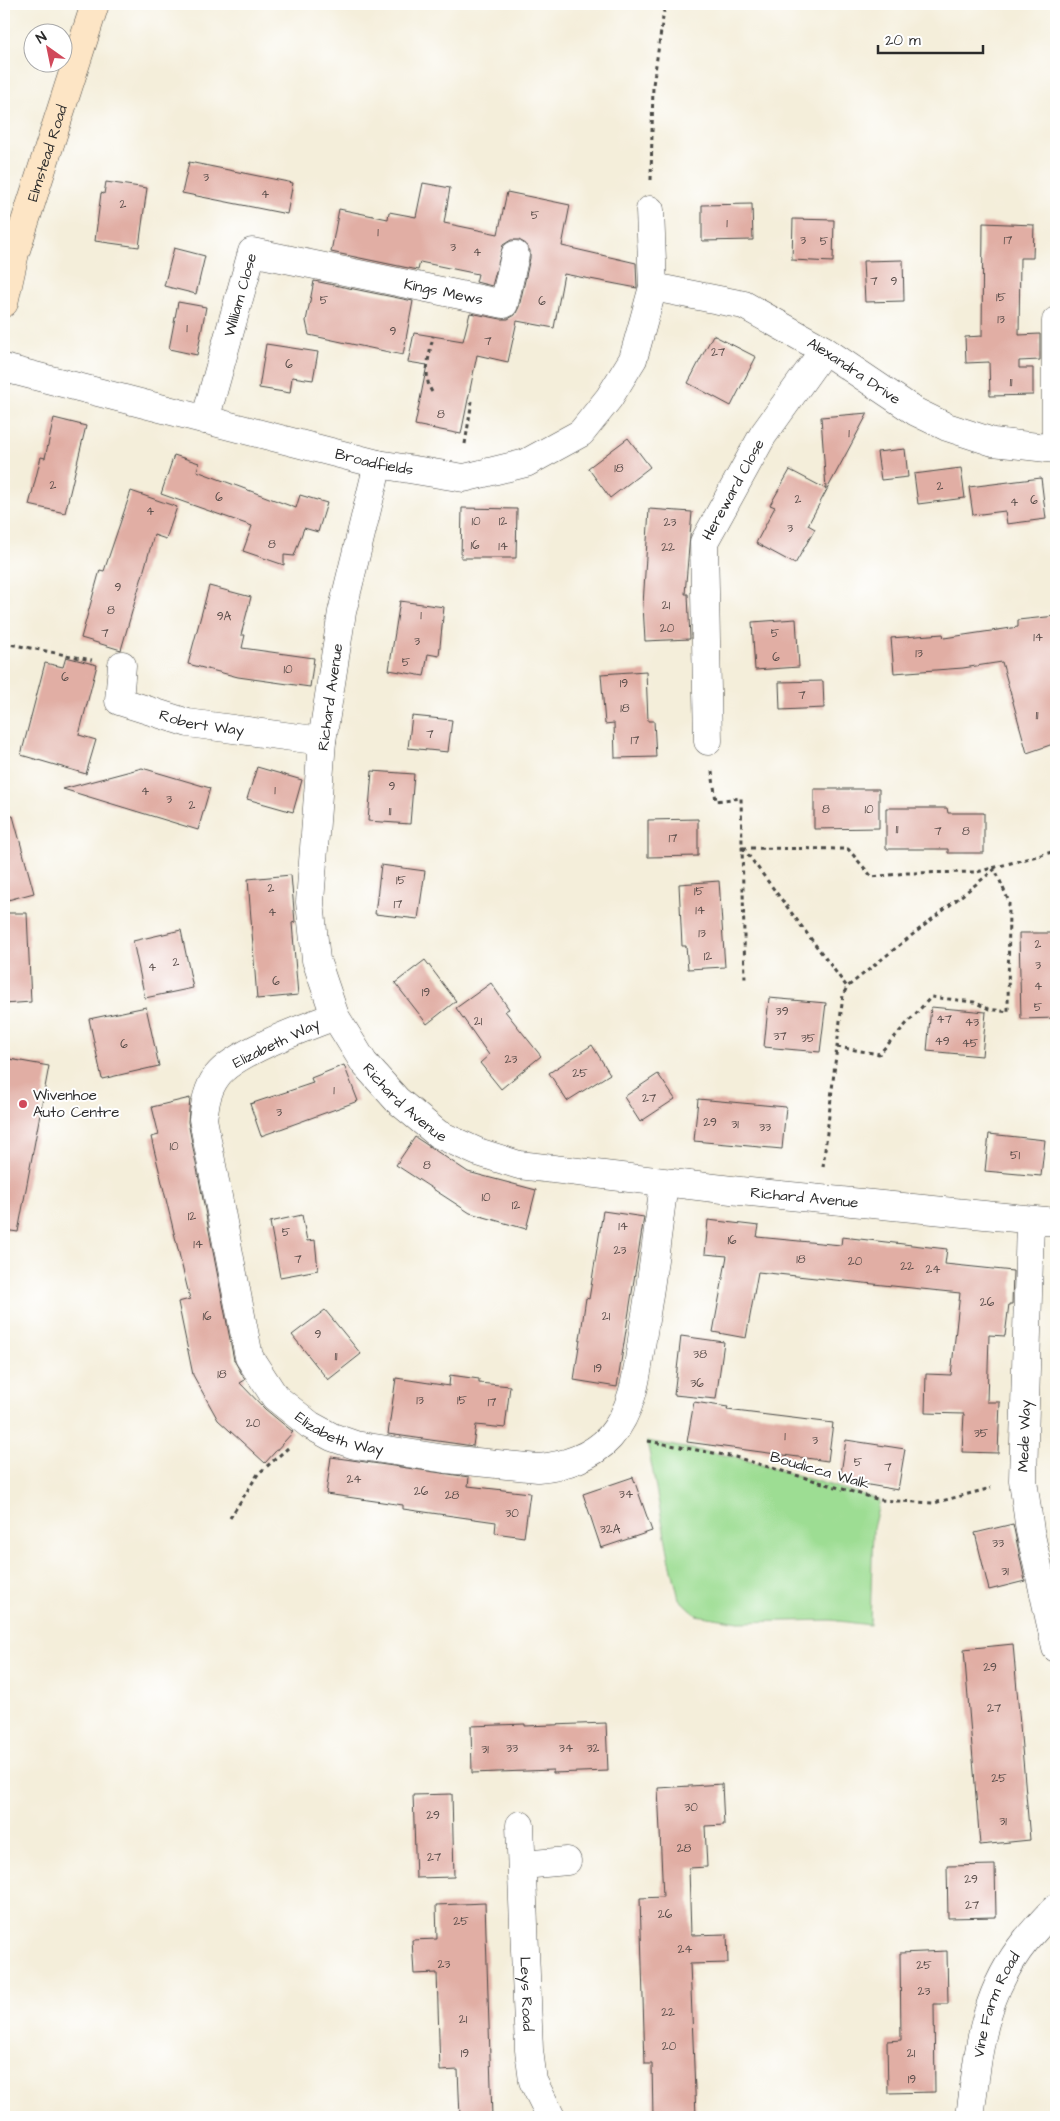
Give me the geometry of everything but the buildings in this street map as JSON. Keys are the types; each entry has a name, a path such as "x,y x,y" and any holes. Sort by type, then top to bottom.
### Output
{"street":[{"name":"Elmstead Road","path":"4,303 15,253 95,4"},
{"name":"Broadfields","path":"4,368 378,464 464,478 526,463 581,433 610,398 633,359 653,287 650,210"},
{"name":"William Close","path":"205,420 252,252 334,269"},
{"name":"Kings Mews","path":"334,269 504,304 515,254"},
{"name":"Alexandra Drive","path":"653,287 744,305 824,350 916,412 947,427 993,442 1056,449"},
{"path":"1056,321 1056,449"},
{"name":"Hereward Close","path":"708,741 704,542 763,435 824,350"},
{"name":"Richard Avenue","path":"378,464 342,612 322,741 310,902 316,960 335,1016 364,1063 397,1100 438,1134 478,1152 519,1165 664,1183 1043,1222"},
{"name":"Robert Way","path":"122,665 119,701 188,723 322,741"},
{"name":"Elizabeth Way","path":"335,1016 292,1032 234,1060 216,1076 206,1097 203,1120 249,1357 275,1397 310,1426 332,1437 355,1445 446,1459 538,1468 552,1467 584,1457 610,1438 623,1417 633,1393 655,1264 664,1183"},
{"name":"Mede Way","path":"1043,1222 1023,1480 1030,1531 1056,1648"},
{"name":"Leys Road","path":"520,1825 523,1866 524,1968 529,2050 533,2081 551,2117"},
{"path":"523,1866 567,1861"},
{"name":"Vine Farm Road","path":"970,2117 981,2037 989,2004 1010,1960 1046,1916 1056,1908"}],"path":[{"path":"650,210 653,85 665,4"},
{"path":"432,392 428,386 427,376 433,336"},
{"path":"456,476 468,433 472,401"},
{"path":"4,643 122,665"},
{"path":"708,741 716,800 741,798 745,981"},
{"path":"743,848 848,848 872,877 907,873 977,872 995,869 1056,851"},
{"path":"743,848 847,987"},
{"path":"819,1199 843,995 847,987 995,869"},
{"path":"837,1047 879,1054 931,997 974,1002 989,1009 1008,1012 1009,902 995,869"},
{"path":"230,1518 258,1474 310,1426"},
{"name":"Boudicca Walk","path":"610,1438 647,1440 735,1457 880,1500 934,1503 1023,1480"}],"green space":[{"path":"1056,1366 1056,1461 1052,1437"},
{"path":"647,1441 735,1457 880,1500 873,1528 870,1625 831,1620 739,1622 696,1615 679,1599"}],"place":[{"name":"Wivenhoe Auto Centre","path":"23,1104"}]}
